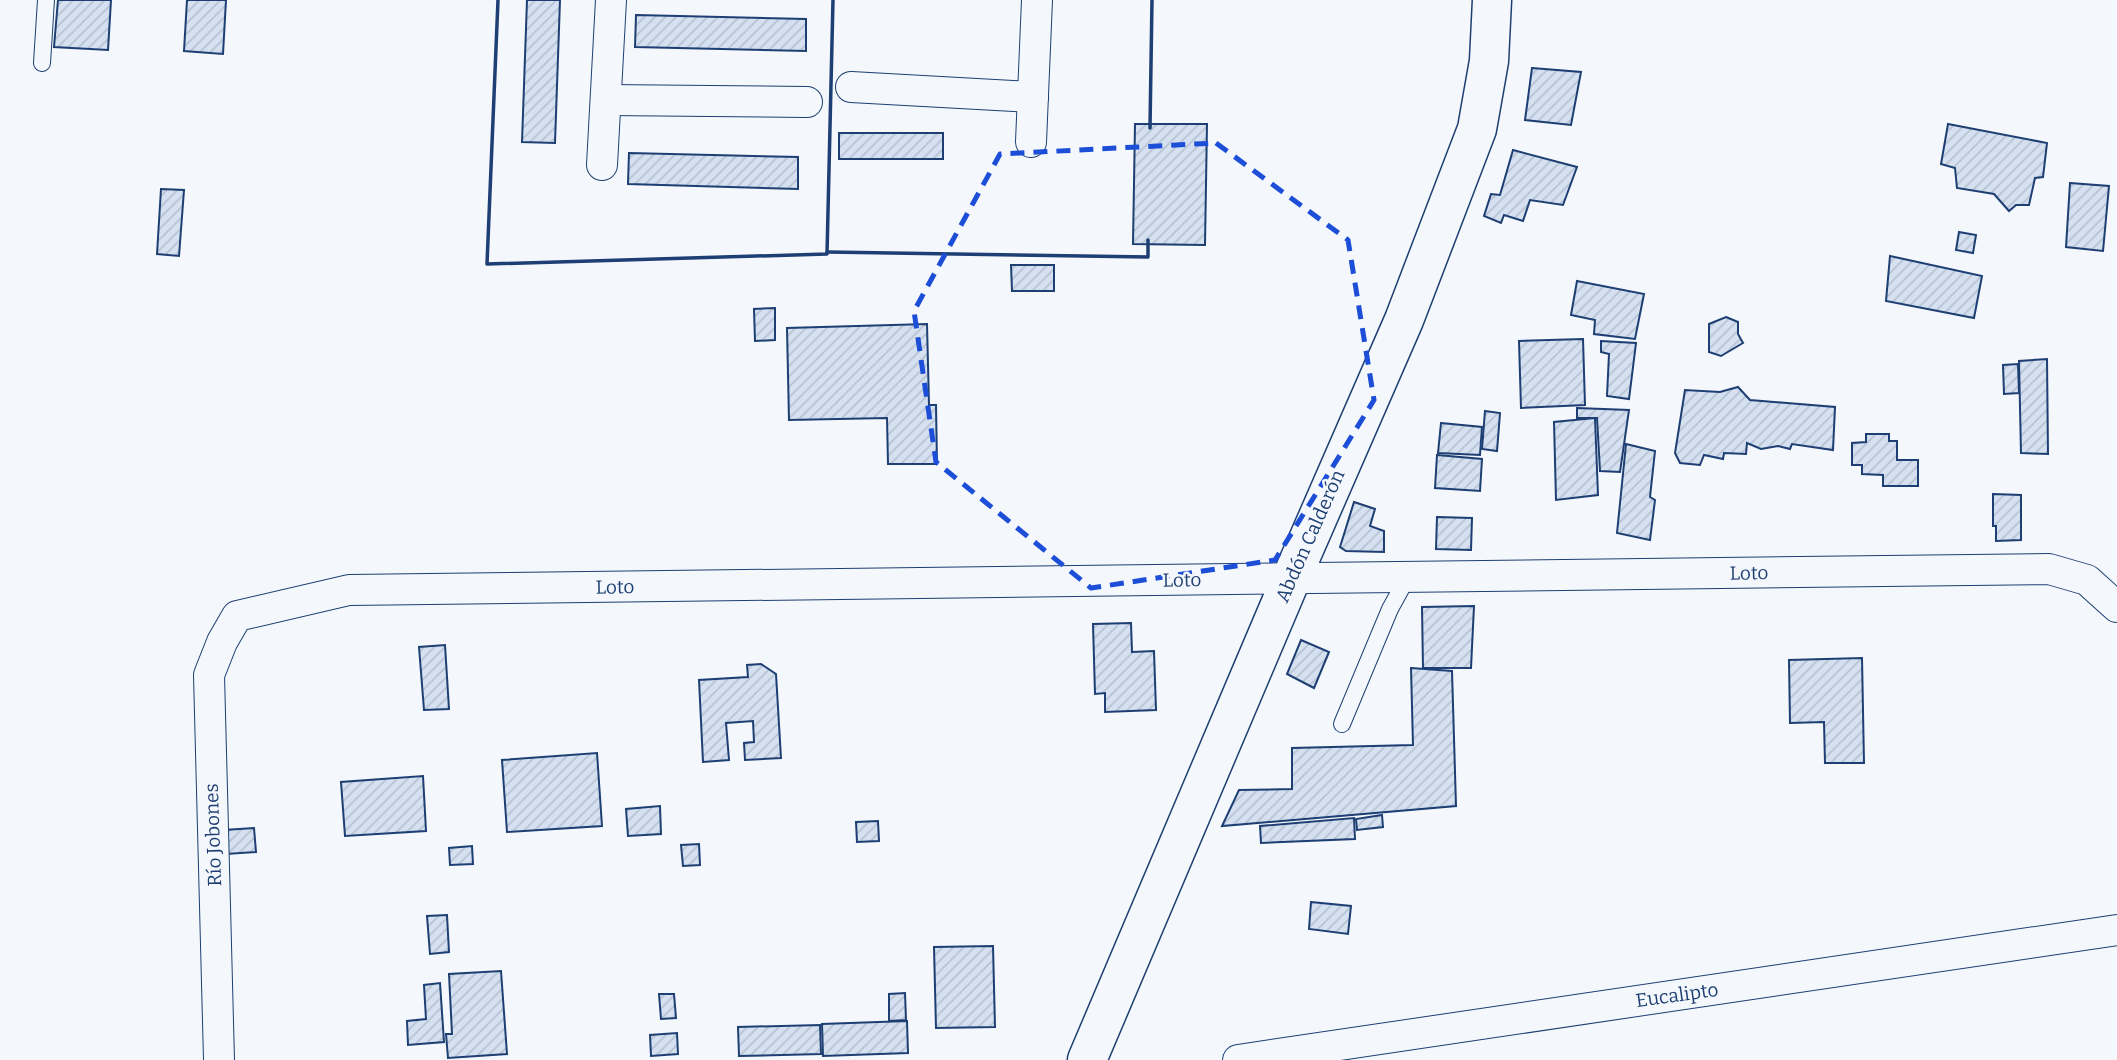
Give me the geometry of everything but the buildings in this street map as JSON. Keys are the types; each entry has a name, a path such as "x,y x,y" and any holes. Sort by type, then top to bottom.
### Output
{"street":[{"path":"602,165 611,0"},
{"path":"1031,142 1037,0"},
{"name":"Abdón Calderón","path":"1087,1060 1404,320 1477,129 1489,61 1492,0"},
{"path":"851,87 1033,97"},
{"path":"606,100 807,102"},
{"name":"Loto","path":"237,616 349,590 2049,569 2087,580 2117,607"},
{"name":"Río Jobones","path":"219,1060 209,675 222,642 237,616"},
{"name":"Eucalipto","path":"1238,1060 2117,930"}],"lane":[{"path":"43,63 46,0"},
{"path":"1342,724 1390,609 1407,578"}],"highlighted area":[{"path":"1216,143 1348,240 1374,400 1275,560 1091,588 936,462 914,311 1000,154"}],"wall":[{"path":"498,0 487,264 827,254 833,0"},
{"path":"1150,128 1152,0"},
{"path":"827,252 1148,257 1148,240"}]}
